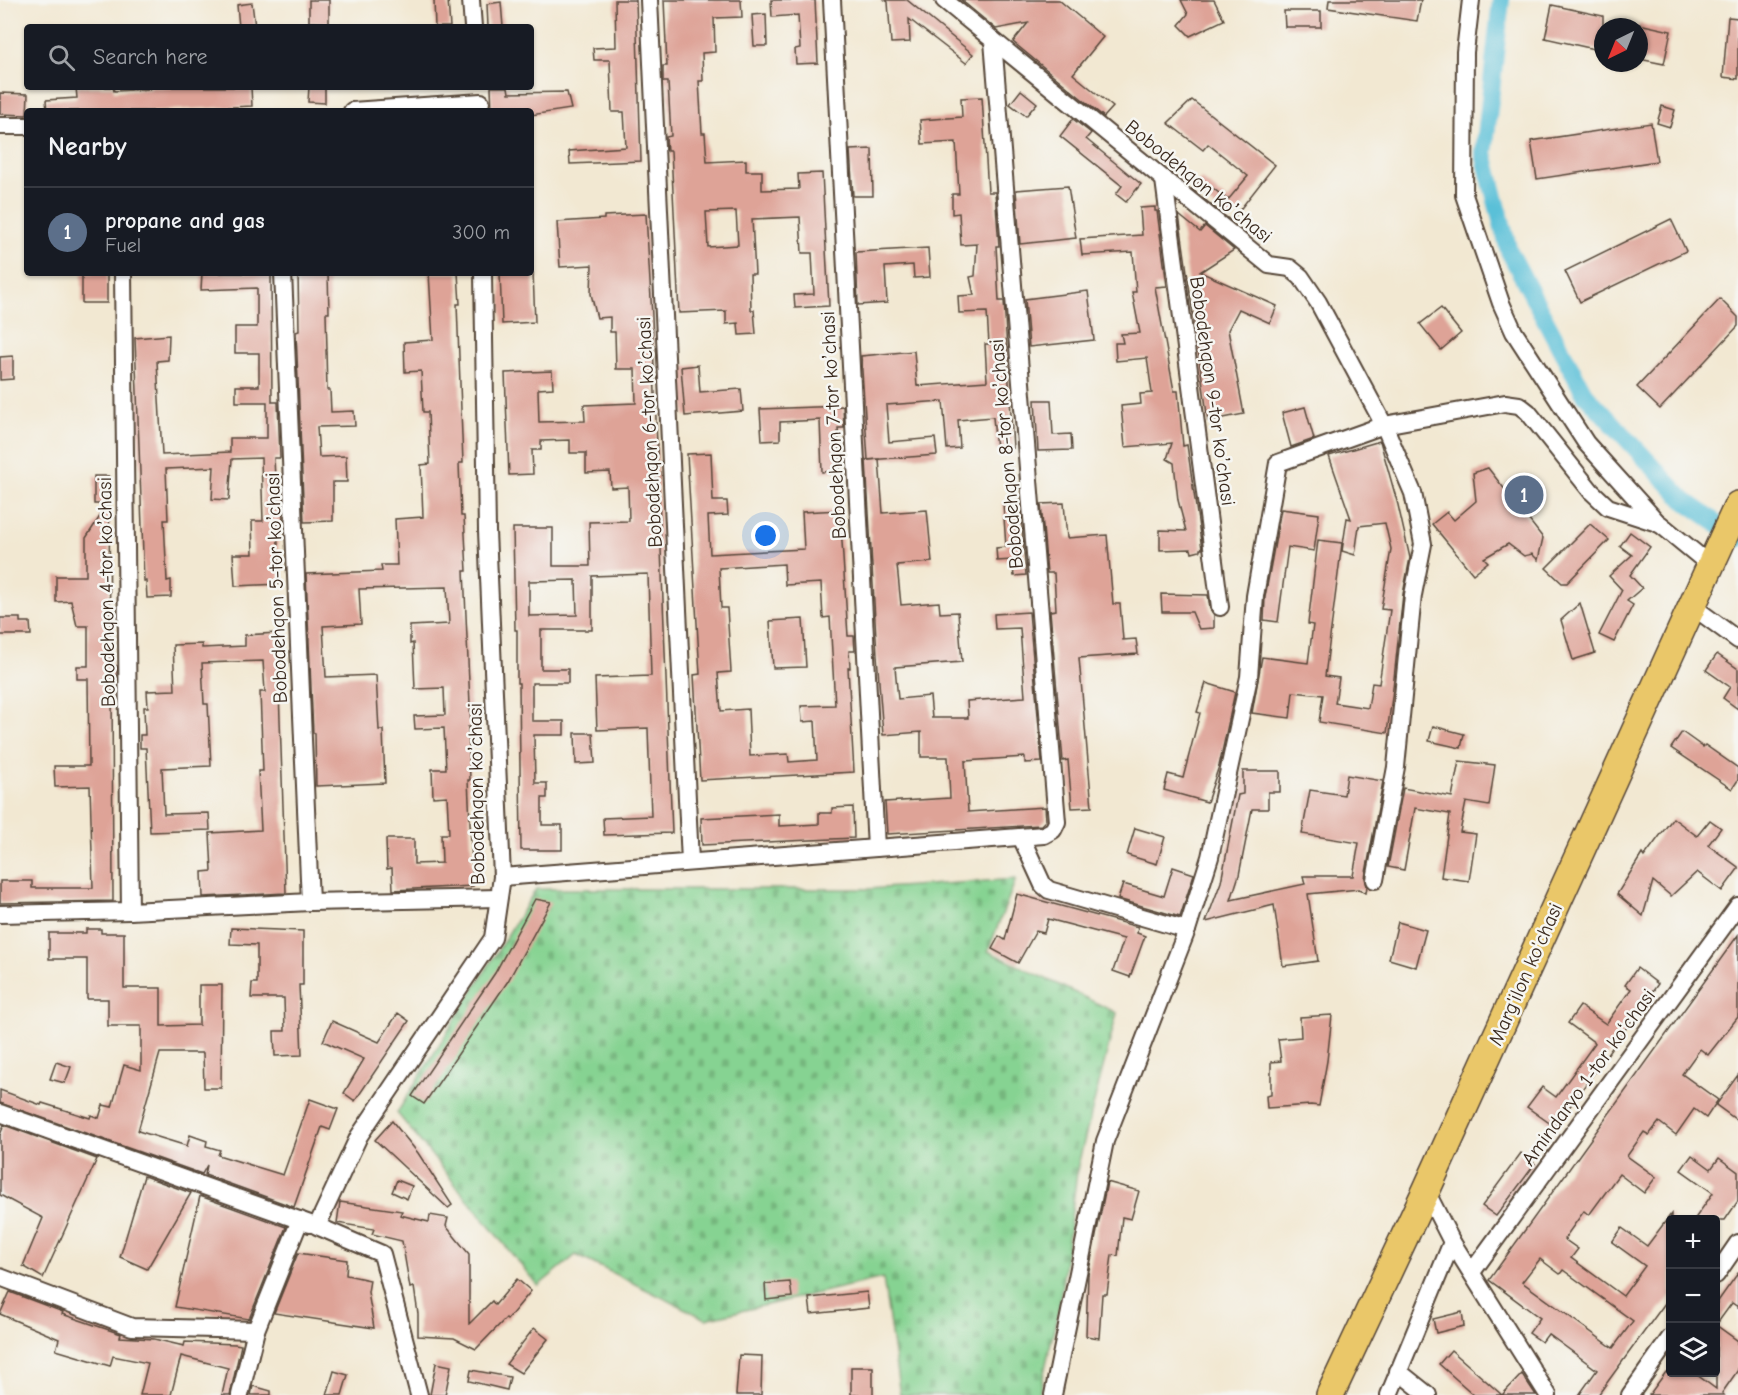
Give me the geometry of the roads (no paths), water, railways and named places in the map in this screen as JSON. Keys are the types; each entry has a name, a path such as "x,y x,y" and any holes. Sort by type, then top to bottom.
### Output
{"main road":[{"name":"Marg'ilon ko'chasi","path":"1330,1395 1426,1191 1738,505"}],"street":[{"path":"471,0 473,24"},
{"name":"Bobodehqon 6-tor koʼchasi","path":"649,0 690,862"},
{"name":"Bobodehqon 7-tor koʼchasi","path":"832,0 876,848"},
{"name":"Bobodehqon koʼchasi","path":"944,0 1269,265 1290,268 1301,277 1318,302 1384,425 1413,493 1423,544 1413,595 1396,766 1374,880"},
{"path":"1471,0 1465,52 1464,195 1501,303 1514,332 1586,443 1660,525"},
{"name":"Bobodehqon 8-tor koʼchasi","path":"502,877 1021,837 1044,835 1053,830 1057,822 993,40"},
{"path":"387,108 481,100"},
{"path":"0,126 24,126"},
{"name":"Bobodehqon 9-tor koʼchasi","path":"1164,180 1220,607"},
{"name":"Bobodehqon 4-tor koʼchasi","path":"123,276 130,911"},
{"name":"Bobodehqon 5-tor koʼchasi","path":"283,276 310,902"},
{"name":"Bobodehqon koʼchasi","path":"317,1226 359,1136 493,938 502,877 487,531 483,276"},
{"path":"1053,1395 1105,1141 1187,930 1210,857 1250,677 1255,596 1278,463 1384,425 1505,403 1519,405 1528,412 1591,491 1608,507 1660,525 1713,558"},
{"path":"1692,606 1738,640"},
{"path":"1021,837 1043,885 1049,890 1187,930"},
{"path":"0,914 130,911 310,902 498,898"},
{"name":"Amindaryo 1-tor koʻchasi","path":"1472,1272 1738,906"},
{"path":"0,1113 317,1226 382,1254 419,1395"},
{"path":"1426,1191 1452,1242 1548,1395"},
{"path":"240,1395 256,1330 300,1220"},
{"path":"1389,1395 1452,1242"},
{"path":"1720,1269 1738,1243"},
{"path":"0,1277 132,1327 256,1330"},
{"path":"1630,1395 1666,1345"},
{"path":"1398,1371 1428,1395"}],"waterway":[{"path":"1501,0 1484,154 1509,251 1584,393 1684,500 1738,538"}],"place":[{"name":"propane and gas","path":"1524,495"}]}
